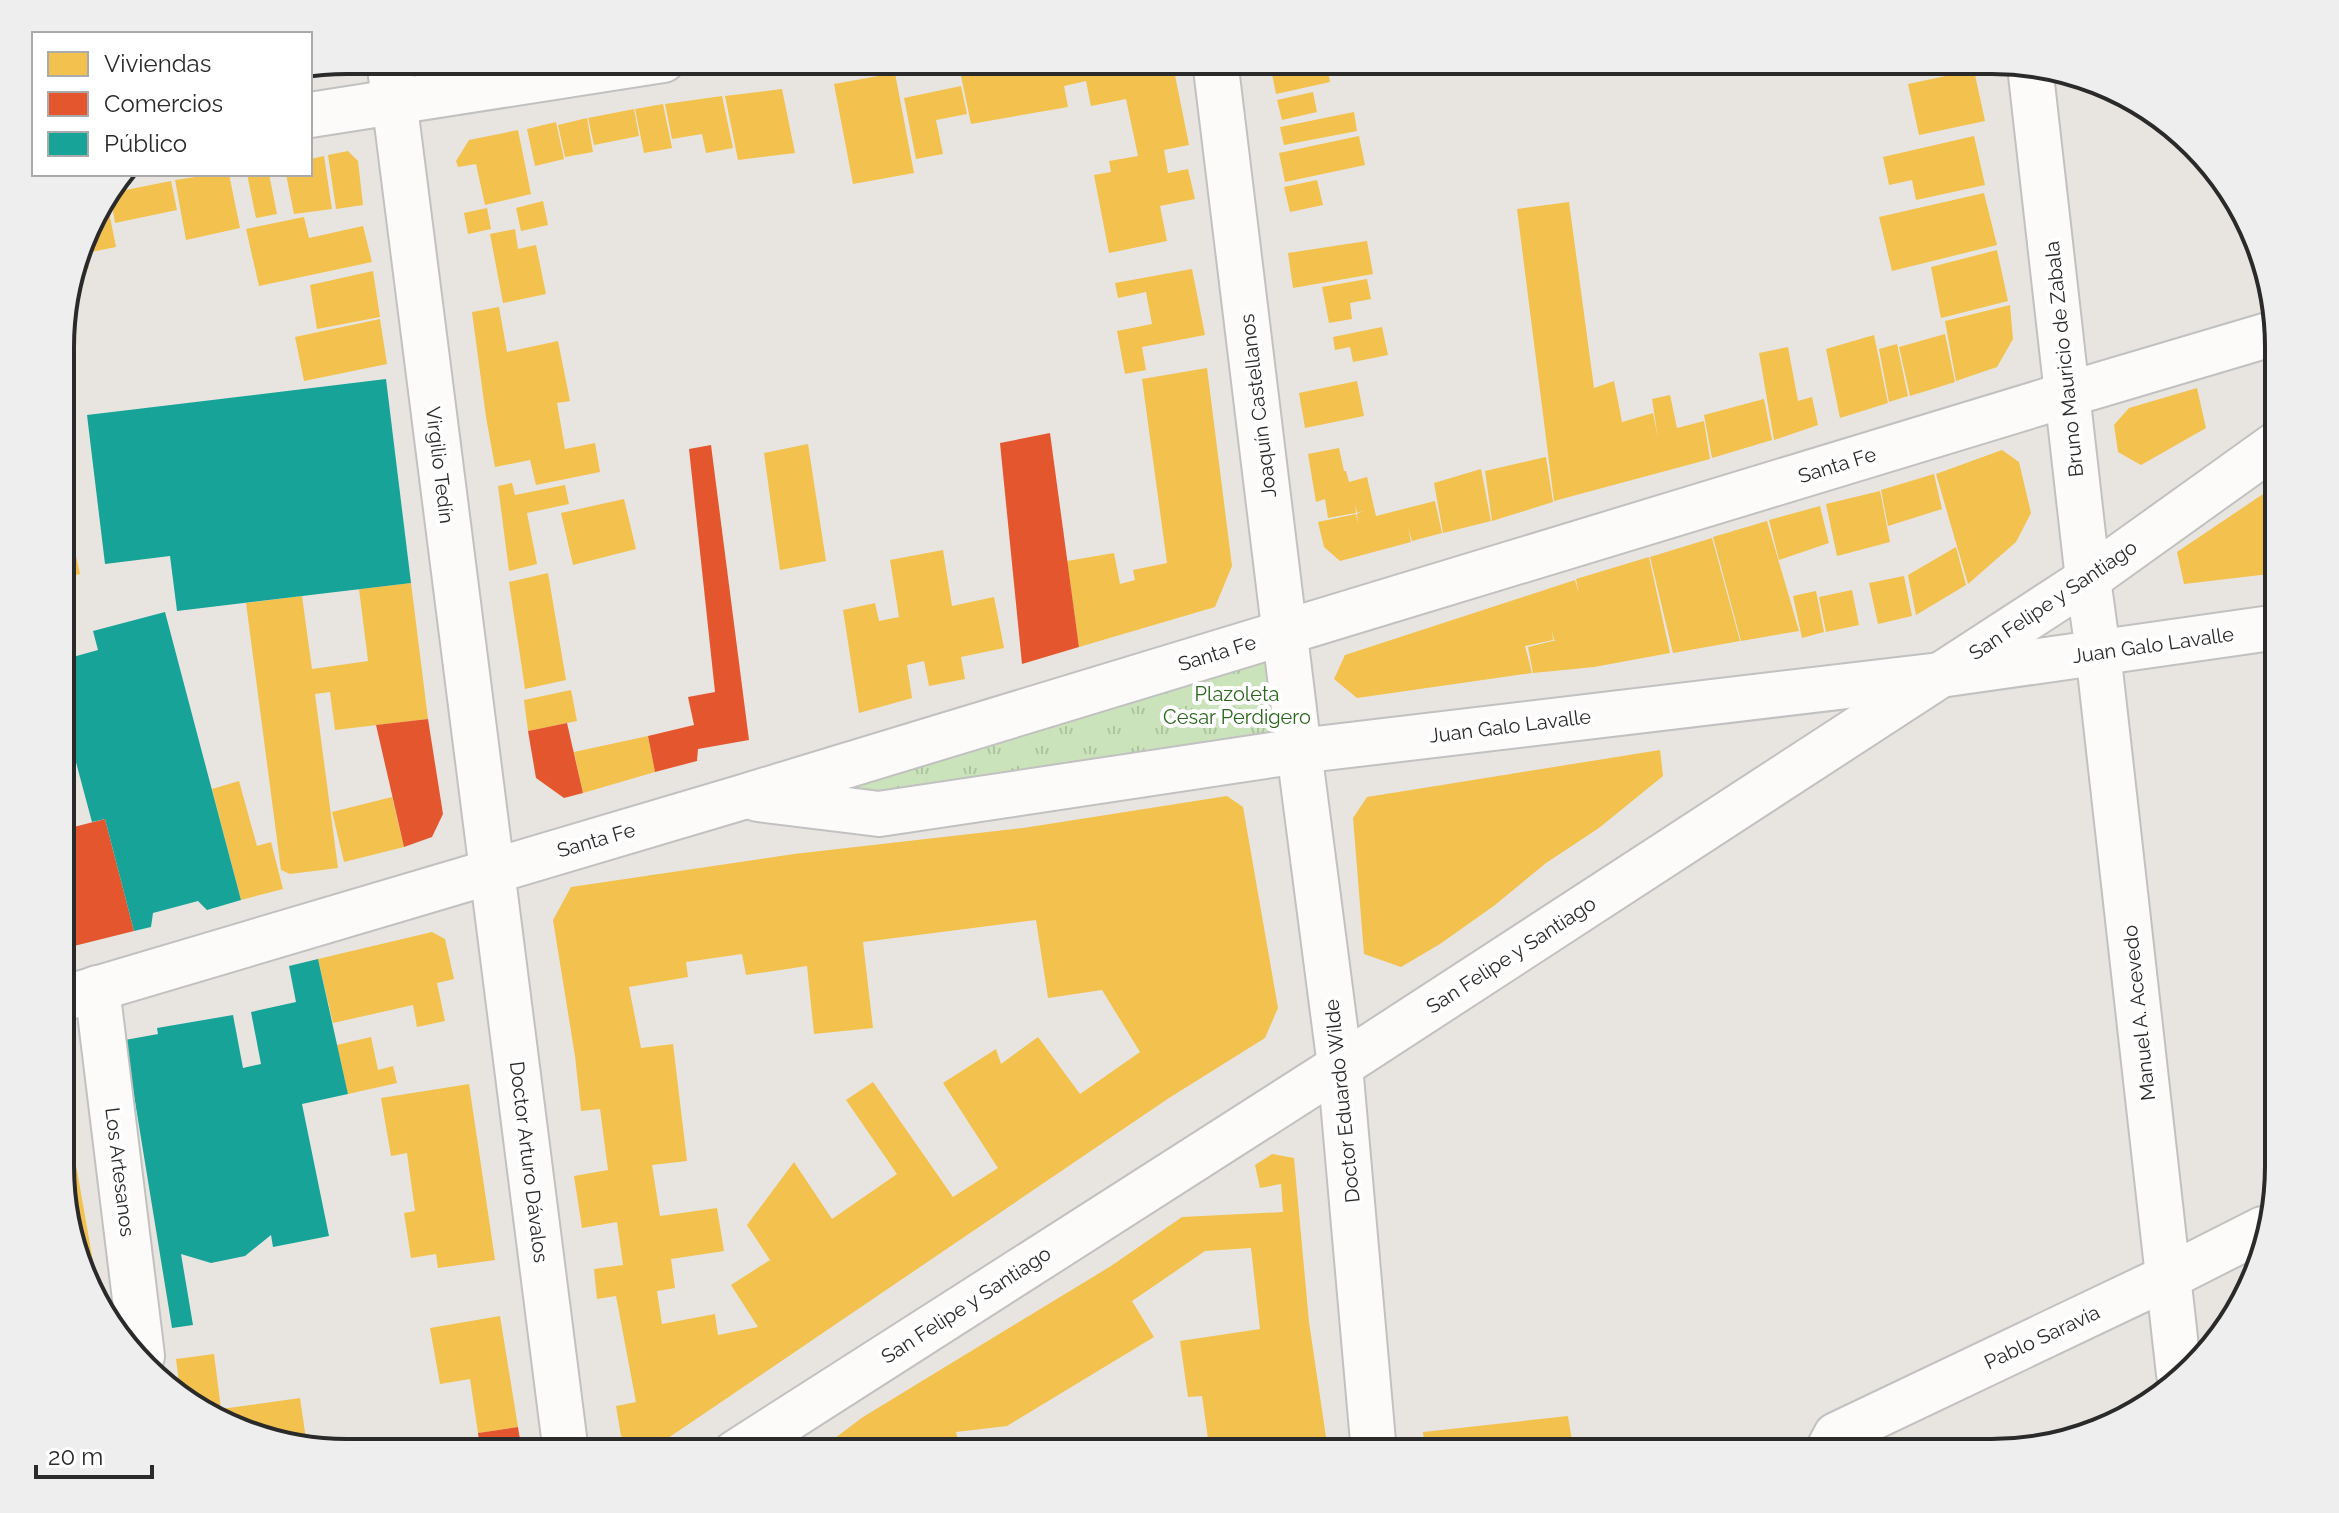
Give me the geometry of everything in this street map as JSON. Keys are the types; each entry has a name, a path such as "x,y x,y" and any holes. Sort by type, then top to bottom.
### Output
{"street":[{"path":"312,114 392,81 482,74"},
{"name":"Joaquín Castellanos","path":"1217,74 1299,751"},
{"name":"Bruno Mauricio de Zabala","path":"2031,77 2098,652"},
{"name":"Virgilio Tedín","path":"392,81 492,870"},
{"name":"Santa Fe","path":"80,993 743,797 2264,336"},
{"name":"San Felipe y Santiago","path":"757,1439 1340,1066 2088,579 2264,453"},
{"name":"Juan Galo Lavalle","path":"743,797 879,814 1299,751 1940,675 2264,629"},
{"name":"Manuel A. Acevedo","path":"2098,652 2178,1365"},
{"name":"Doctor Eduardo Wilde","path":"1299,751 1340,1066 1373,1438"},
{"name":"Doctor Arturo Dávalos","path":"492,870 564,1439"},
{"name":"Los Artesanos","path":"80,993 140,1343"},
{"name":"Pablo Saravia","path":"1834,1438 2257,1232"}],"green space":[{"name":"Plazoleta Cesar Perdigero","path":"1282,640 1293,748 881,810 758,798"}],"building: Viviendas":[{"path":"895,74 914,173 853,184 834,84"},
{"path":"961,74 1175,74 1189,145 1164,150 1168,173 1188,169 1195,199 1160,206 1167,241 1109,253 1094,175 1111,172 1109,161 1138,156 1126,99 1091,106 1086,81 1064,86 1068,107 971,124"},
{"path":"1272,74 1328,74 1330,82 1276,94"},
{"path":"1955,74 1975,74 1985,121 1919,135 1908,84"},
{"path":"961,86 967,114 936,120 943,154 916,159 904,98"},
{"path":"782,89 795,153 738,160 725,96"},
{"path":"1313,92 1317,112 1282,120 1277,100"},
{"path":"722,96 733,148 706,153 702,134 672,139 665,104"},
{"path":"663,104 672,148 644,153 635,109"},
{"path":"634,109 639,136 594,145 588,118"},
{"path":"1354,112 1357,131 1284,145 1280,127"},
{"path":"587,118 593,152 565,157 558,125"},
{"path":"556,122 564,159 535,166 527,129"},
{"path":"518,130 531,194 485,205 476,164 458,167 456,161 469,140"},
{"path":"1359,136 1365,165 1285,182 1279,153"},
{"path":"1974,136 1985,185 1916,200 1912,180 1889,185 1883,157"},
{"path":"348,151 358,161 363,205 336,209 328,155"},
{"path":"324,156 332,209 294,214 286,176 312,176 312,159"},
{"path":"229,176 240,228 186,240 175,180"},
{"path":"247,176 269,176 277,214 256,218"},
{"path":"1317,180 1323,205 1290,212 1284,187"},
{"path":"171,181 177,210 115,223 112,208 124,190"},
{"path":"1984,193 1997,245 1892,271 1879,217"},
{"path":"543,201 548,225 521,231 516,208"},
{"path":"1569,202 1594,388 1614,381 1622,422 1653,413 1658,439 1652,399 1670,395 1677,428 1704,421 1710,459 1554,501 1517,209"},
{"path":"487,208 491,229 468,234 464,213"},
{"path":"109,214 116,247 91,252"},
{"path":"304,217 309,238 363,226 372,262 259,286 246,229"},
{"path":"515,229 518,249 536,245 546,294 503,303 490,234"},
{"path":"1367,241 1373,274 1293,288 1288,253"},
{"path":"1997,250 2008,301 1941,318 1931,267"},
{"path":"1192,269 1205,335 1142,347 1146,370 1125,374 1117,331 1152,324 1146,292 1118,298 1115,283"},
{"path":"373,271 380,317 317,329 310,285"},
{"path":"1367,279 1371,299 1350,303 1352,319 1329,323 1322,287"},
{"path":"2010,305 2013,339 1997,367 1956,381 1945,321"},
{"path":"499,307 507,352 558,341 570,401 557,403 565,449 595,443 600,472 536,485 530,460 495,467 472,312"},
{"path":"380,319 387,364 304,381 295,337"},
{"path":"1382,327 1388,355 1353,362 1350,347 1335,350 1333,337"},
{"path":"1945,334 1955,382 1910,396 1899,347"},
{"path":"1874,335 1888,403 1840,418 1826,349"},
{"path":"1897,344 1908,396 1889,402 1879,349"},
{"path":"1788,347 1798,401 1812,397 1818,425 1774,440 1759,353"},
{"path":"1207,368 1232,566 1215,607 1079,647 1067,561 1114,553 1120,584 1135,580 1133,570 1167,563 1142,379"},
{"path":"1357,381 1364,416 1305,428 1299,393"},
{"path":"2197,388 2206,428 2141,465 2118,452 2114,425 2129,408"},
{"path":"1764,399 1772,440 1712,458 1704,415"},
{"path":"808,444 826,561 780,570 764,453"},
{"path":"1339,448 1349,482 1367,477 1376,516 1435,501 1442,533 1412,541 1408,528 1411,542 1340,561 1324,547 1318,522 1356,514 1358,524 1357,514 1363,511 1357,513 1355,504 1356,513 1328,518 1325,499 1316,502 1308,454"},
{"path":"2002,450 2019,462 2031,513 2016,542 1968,584 1936,474"},
{"path":"1546,457 1553,502 1492,521 1485,471"},
{"path":"1481,469 1491,521 1443,533 1434,483"},
{"path":"1934,474 1942,509 1888,526 1881,490"},
{"path":"512,483 515,495 565,485 569,504 527,513 537,564 509,571 498,486"},
{"path":"1880,491 1890,542 1837,556 1826,504"},
{"path":"2264,493 2264,575 2184,584 2177,552"},
{"path":"624,499 636,549 573,565 561,513"},
{"path":"1820,506 1829,543 1779,560 1769,520"},
{"path":"1767,521 1799,631 1741,641 1713,537"},
{"path":"1712,538 1740,641 1673,653 1650,557"},
{"path":"74,546 80,574 74,575"},
{"path":"1956,547 1966,585 1916,615 1908,575"},
{"path":"943,550 952,606 994,597 1004,648 961,657 965,679 929,686 924,661 907,665 912,698 859,713 843,610 875,603 879,621 899,617 890,560"},
{"path":"1649,557 1670,653 1594,667 1533,673 1528,647 1557,640 1554,640 1552,630 1553,640 1525,646 1532,673 1357,698 1334,679 1345,655 1575,580 1579,594 1576,579"},
{"path":"548,573 566,680 525,689 509,582"},
{"path":"1904,576 1912,616 1878,624 1869,583"},
{"path":"411,583 428,719 335,730 330,692 315,694 338,868 290,874 281,870 246,603 302,596 312,669 368,661 359,589"},
{"path":"1852,590 1859,625 1826,632 1819,597"},
{"path":"1816,591 1824,632 1802,638 1793,596"},
{"path":"571,690 577,721 528,731 524,700"},
{"path":"648,736 655,772 583,793 574,752"},
{"path":"1660,750 1663,776 1599,828 1546,863 1495,905 1440,944 1401,967 1364,954 1353,818 1367,797"},
{"path":"239,781 257,846 271,842 283,889 241,900 212,789"},
{"path":"1227,796 1243,807 1278,1008 1265,1038 1169,1098 667,1439 625,1439 621,1436 616,1406 636,1402 616,1296 597,1299 594,1269 623,1265 617,1222 582,1228 574,1176 608,1170 600,1109 581,1111 553,920 571,887 794,854 1023,828","holes":["1036,920 1048,998 1102,990 1140,1052 1080,1094 1038,1037 1001,1064 996,1049 943,1083 998,1168 953,1197 873,1082 846,1100 897,1174 832,1219 794,1162 747,1225 770,1260 731,1285 758,1327 718,1335 715,1314 662,1324 657,1291 675,1288 671,1259 724,1251 717,1208 660,1216 652,1165 687,1161 673,1044 641,1048 629,987 688,977 686,962 742,954 746,975 807,966 814,1034 873,1028 863,942"]},
{"path":"392,797 404,847 344,862 332,812"},
{"path":"432,932 445,939 454,979 437,983 445,1021 417,1027 413,1005 333,1023 318,959"},
{"path":"371,1037 378,1070 393,1066 397,1083 348,1094 337,1045"},
{"path":"469,1084 495,1260 438,1268 436,1254 411,1258 404,1213 415,1211 407,1153 391,1156 381,1098"},
{"path":"1272,1154 1294,1158 1309,1322 1326,1437 1208,1438 1202,1396 1188,1397 1180,1341 1260,1329 1251,1248 1205,1251 1132,1301 1154,1337 1007,1426 956,1432 958,1439 834,1439 863,1417 1111,1266 1182,1217 1283,1212 1281,1184 1260,1188 1255,1165"},
{"path":"74,1157 94,1269 79,1219"},
{"path":"500,1316 518,1427 478,1433 470,1379 440,1384 430,1328"},
{"path":"214,1354 221,1408 179,1381 176,1359"},
{"path":"300,1398 306,1436 259,1425 222,1409"},
{"path":"1568,1416 1572,1438 1424,1438 1423,1432"}],"building: Comercios":[{"path":"1050,433 1079,647 1022,664 1000,443"},
{"path":"711,445 749,740 698,749 697,761 655,772 648,736 694,725 688,697 715,692 689,449"},
{"path":"428,719 443,814 432,837 404,847 376,725"},
{"path":"567,723 583,793 564,798 536,778 528,731"},
{"path":"105,819 134,931 74,946 74,827"},
{"path":"518,1427 520,1439 479,1439 478,1433"}],"building: Público":[{"path":"386,379 411,583 177,611 170,556 105,564 87,415"},
{"path":"165,612 241,900 207,910 198,901 153,913 151,927 134,931 105,819 92,822 74,755 74,657 98,650 93,631"},
{"path":"318,959 348,1094 302,1104 329,1236 273,1247 271,1235 245,1256 211,1263 181,1254 193,1325 172,1328 125,1040 158,1034 157,1028 233,1015 243,1068 261,1064 251,1012 296,1002 289,966"}]}
